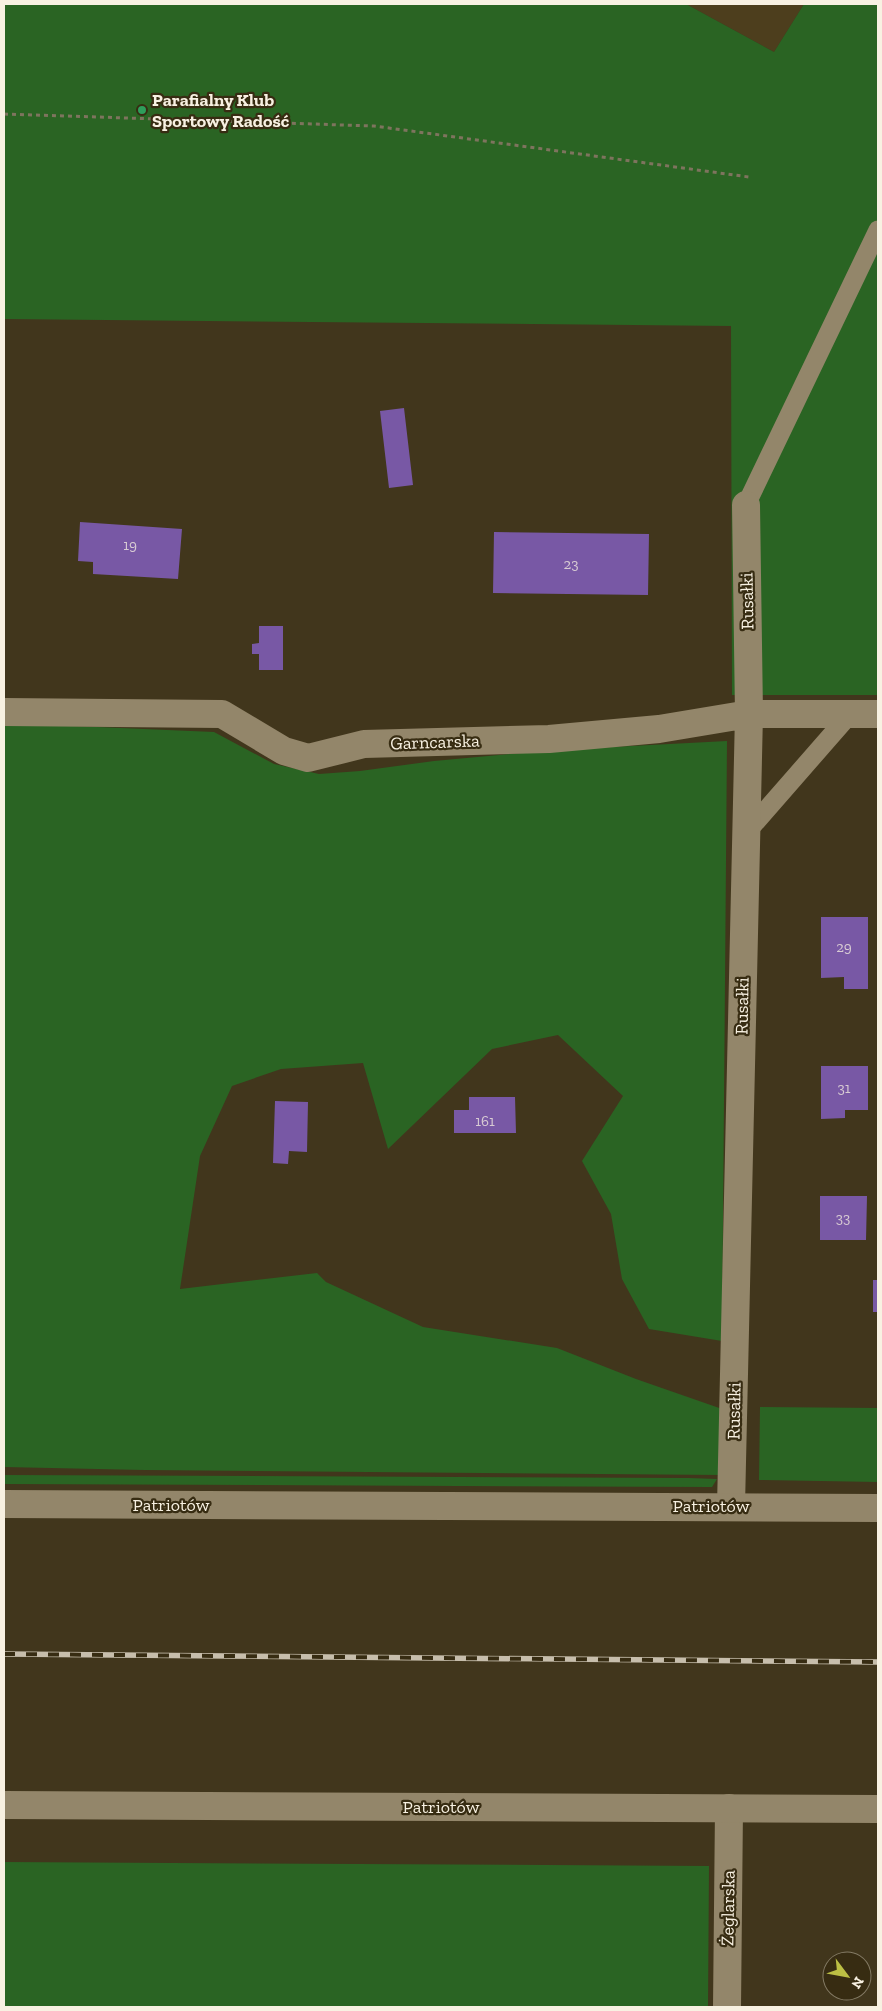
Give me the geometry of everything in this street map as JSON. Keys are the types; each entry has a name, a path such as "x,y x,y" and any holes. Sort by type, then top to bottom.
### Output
{"street":[{"name":"Rusałki","path":"731,1506 749,714 746,505"},
{"name":"Garncarska","path":"4,712 222,714 284,751 308,758 364,744 549,739 659,729 749,714 878,714"},
{"name":"Patriotów","path":"4,1504 878,1508"},
{"name":"Patriotów","path":"4,1805 878,1810"},
{"name":"Żeglarska","path":"727,2007 729,1808"}],"lane":[{"path":"746,505 878,230"},
{"path":"746,833 850,714"}],"path":[{"path":"4,114 374,126 749,177"}],"shaded area":[{"path":"686,4 804,4 774,52"}],"green space":[{"path":"4,4 686,4 774,52 804,4 878,4 878,695 732,695 731,326 4,319"},
{"path":"4,723 214,732 274,764 319,774 555,750 727,741 722,1341 649,1329 622,1279 611,1214 582,1161 623,1096 558,1035 492,1049 388,1149 363,1063 281,1069 232,1086 200,1156 180,1289 317,1273 326,1282 423,1327 557,1348 636,1379 725,1410 722,1475 4,1467"},
{"path":"760,1407 878,1408 878,1482 759,1480"},
{"path":"4,1475 717,1479 712,1487 4,1484"},
{"path":"4,1862 709,1866 708,2007 4,2007"}],"building":[{"path":"404,408 413,485 389,488 380,411"},
{"path":"80,522 182,529 178,579 93,574 93,562 78,561"},
{"path":"494,532 649,534 648,595 493,593"},
{"path":"259,626 283,626 283,670 259,670 259,654 252,654 252,644 259,643"},
{"path":"821,917 868,917 868,989 844,989 844,977 821,978"},
{"path":"821,1066 868,1066 868,1110 845,1110 845,1118 821,1119"},
{"path":"469,1097 515,1097 516,1133 454,1133 454,1110 469,1110"},
{"path":"275,1101 308,1102 307,1152 289,1151 288,1164 273,1163"},
{"path":"820,1196 867,1196 866,1240 820,1240"},
{"path":"873,1280 878,1280 878,1312 873,1312"}],"railway":[{"path":"4,1654 878,1662"}],"place":[{"name":"Parafialny Klub Sportowy Radość","path":"142,110"}]}
